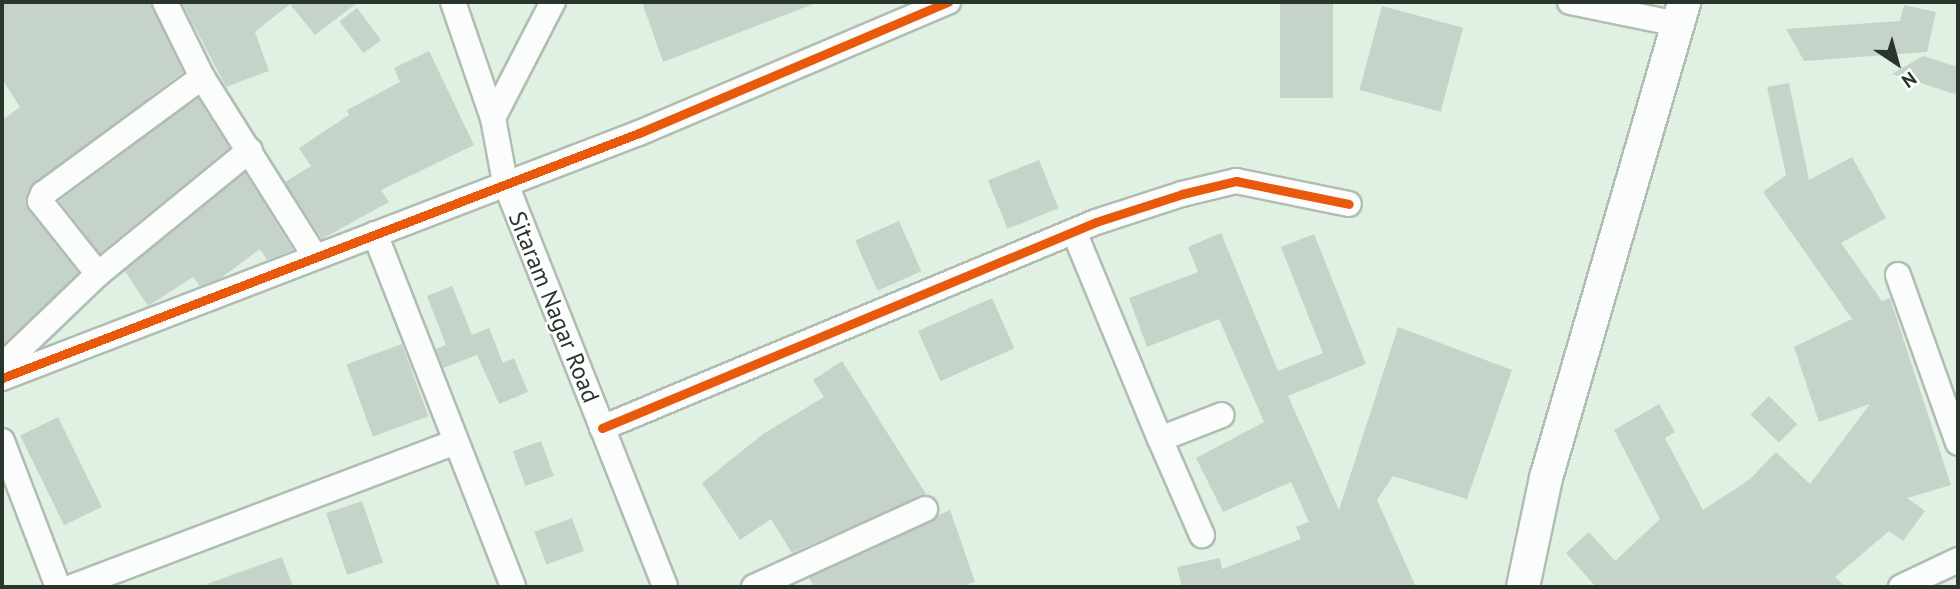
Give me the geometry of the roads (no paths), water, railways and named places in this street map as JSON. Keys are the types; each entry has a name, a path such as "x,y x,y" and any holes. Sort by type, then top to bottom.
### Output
{"street":[{"path":"165,2 202,78 250,150 314,256"},
{"name":"Sitaram Nagar Road","path":"453,2 494,118 505,182 665,587"},
{"path":"494,118 553,2"},
{"path":"2,378 505,182 639,133 948,2"},
{"path":"1523,587 1550,465 1680,13 1570,2"},
{"path":"99,274 40,201 43,194 202,78"},
{"path":"2,366 99,274 250,150"},
{"path":"602,428 1075,234 1236,181 1349,204"},
{"path":"375,234 509,586"},
{"path":"1075,234 1202,534"},
{"path":"1898,275 1958,443"},
{"path":"1160,439 1222,415"},
{"path":"2,441 58,587"},
{"path":"72,587 456,442"},
{"path":"754,587 925,509"},
{"path":"1901,587 1958,560"}]}
